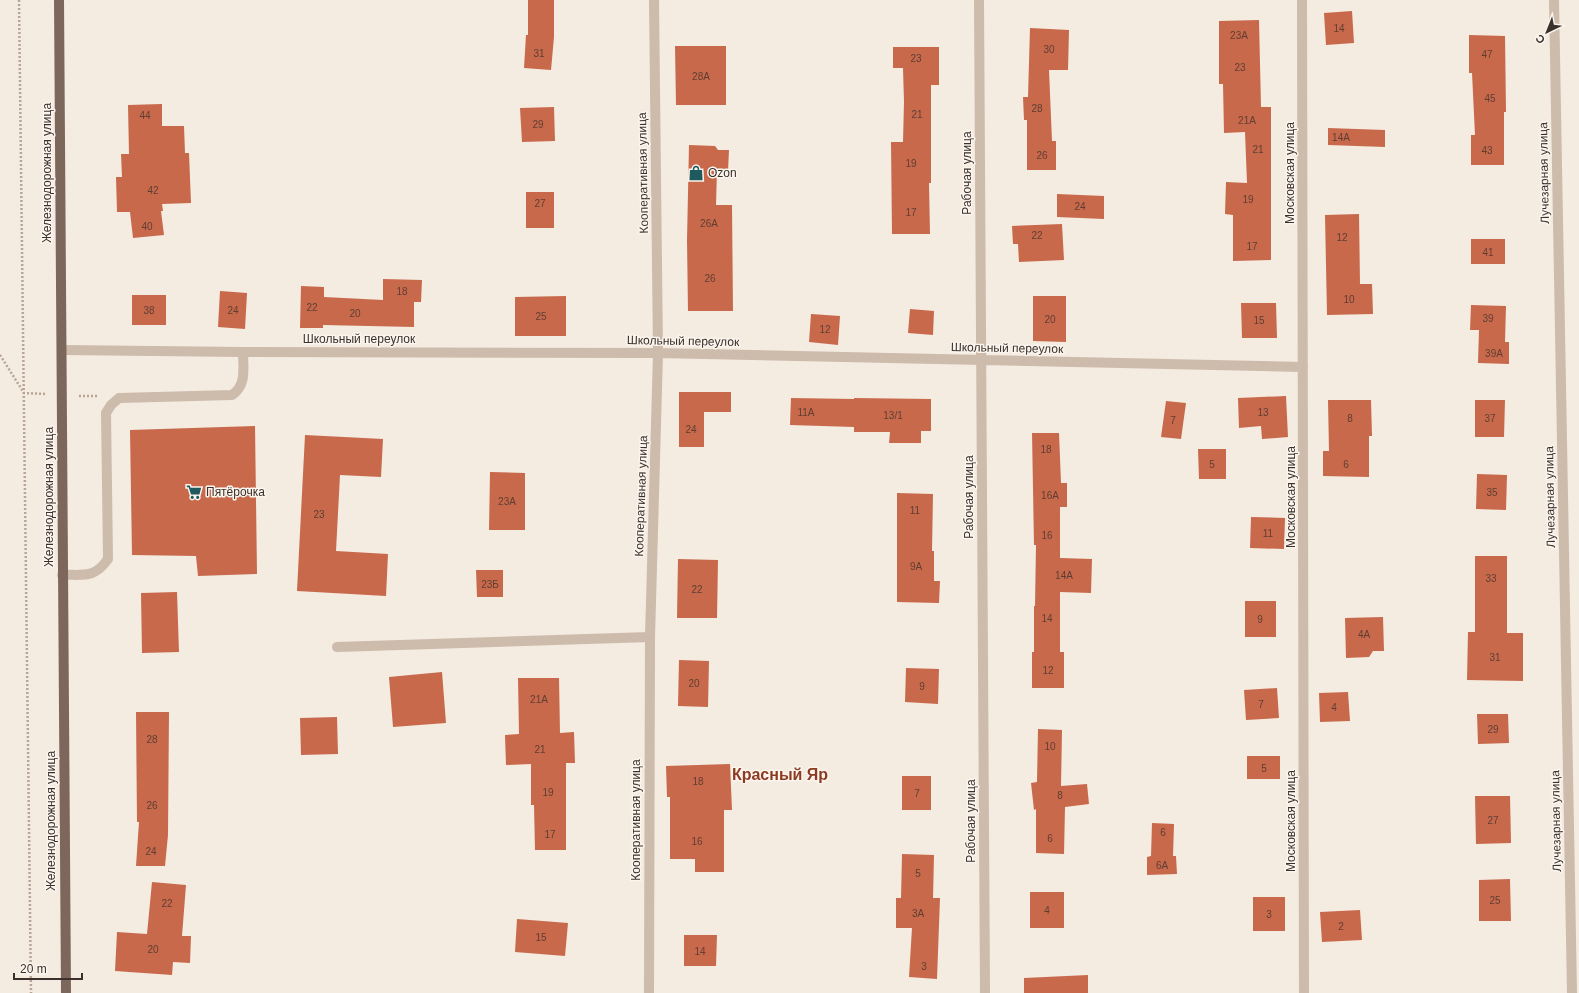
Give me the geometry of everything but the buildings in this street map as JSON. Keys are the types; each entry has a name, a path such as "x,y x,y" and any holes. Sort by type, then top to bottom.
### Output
{"main road":[{"name":"Железнодорожная улица","path":"59,0 66,993"}],"street":[{"name":"Кооперативная улица","path":"649,993 650,637 658,353 654,0"},
{"name":"Рабочая улица","path":"979,0 985,993"},
{"name":"Московская улица","path":"1302,0 1304,993"},
{"name":"Лучезарная улица","path":"1554,0 1572,993"},
{"name":"Школьный переулок","path":"62,350 658,353 1303,367"},
{"path":"62,575 93,574 102,567 108,559 106,413 111,405 119,398 232,395 238,391 243,380 243,352"},
{"path":"337,647 650,637"}],"path":[{"path":"18,0 31,993"},
{"path":"0,356 24,393"}],"place":[{"name":"Ozon","path":"696,173"},
{"name":"Пятёрочка","path":"194,492"}],"district":[{"name":"Красный Яр","path":"780,774"}]}
